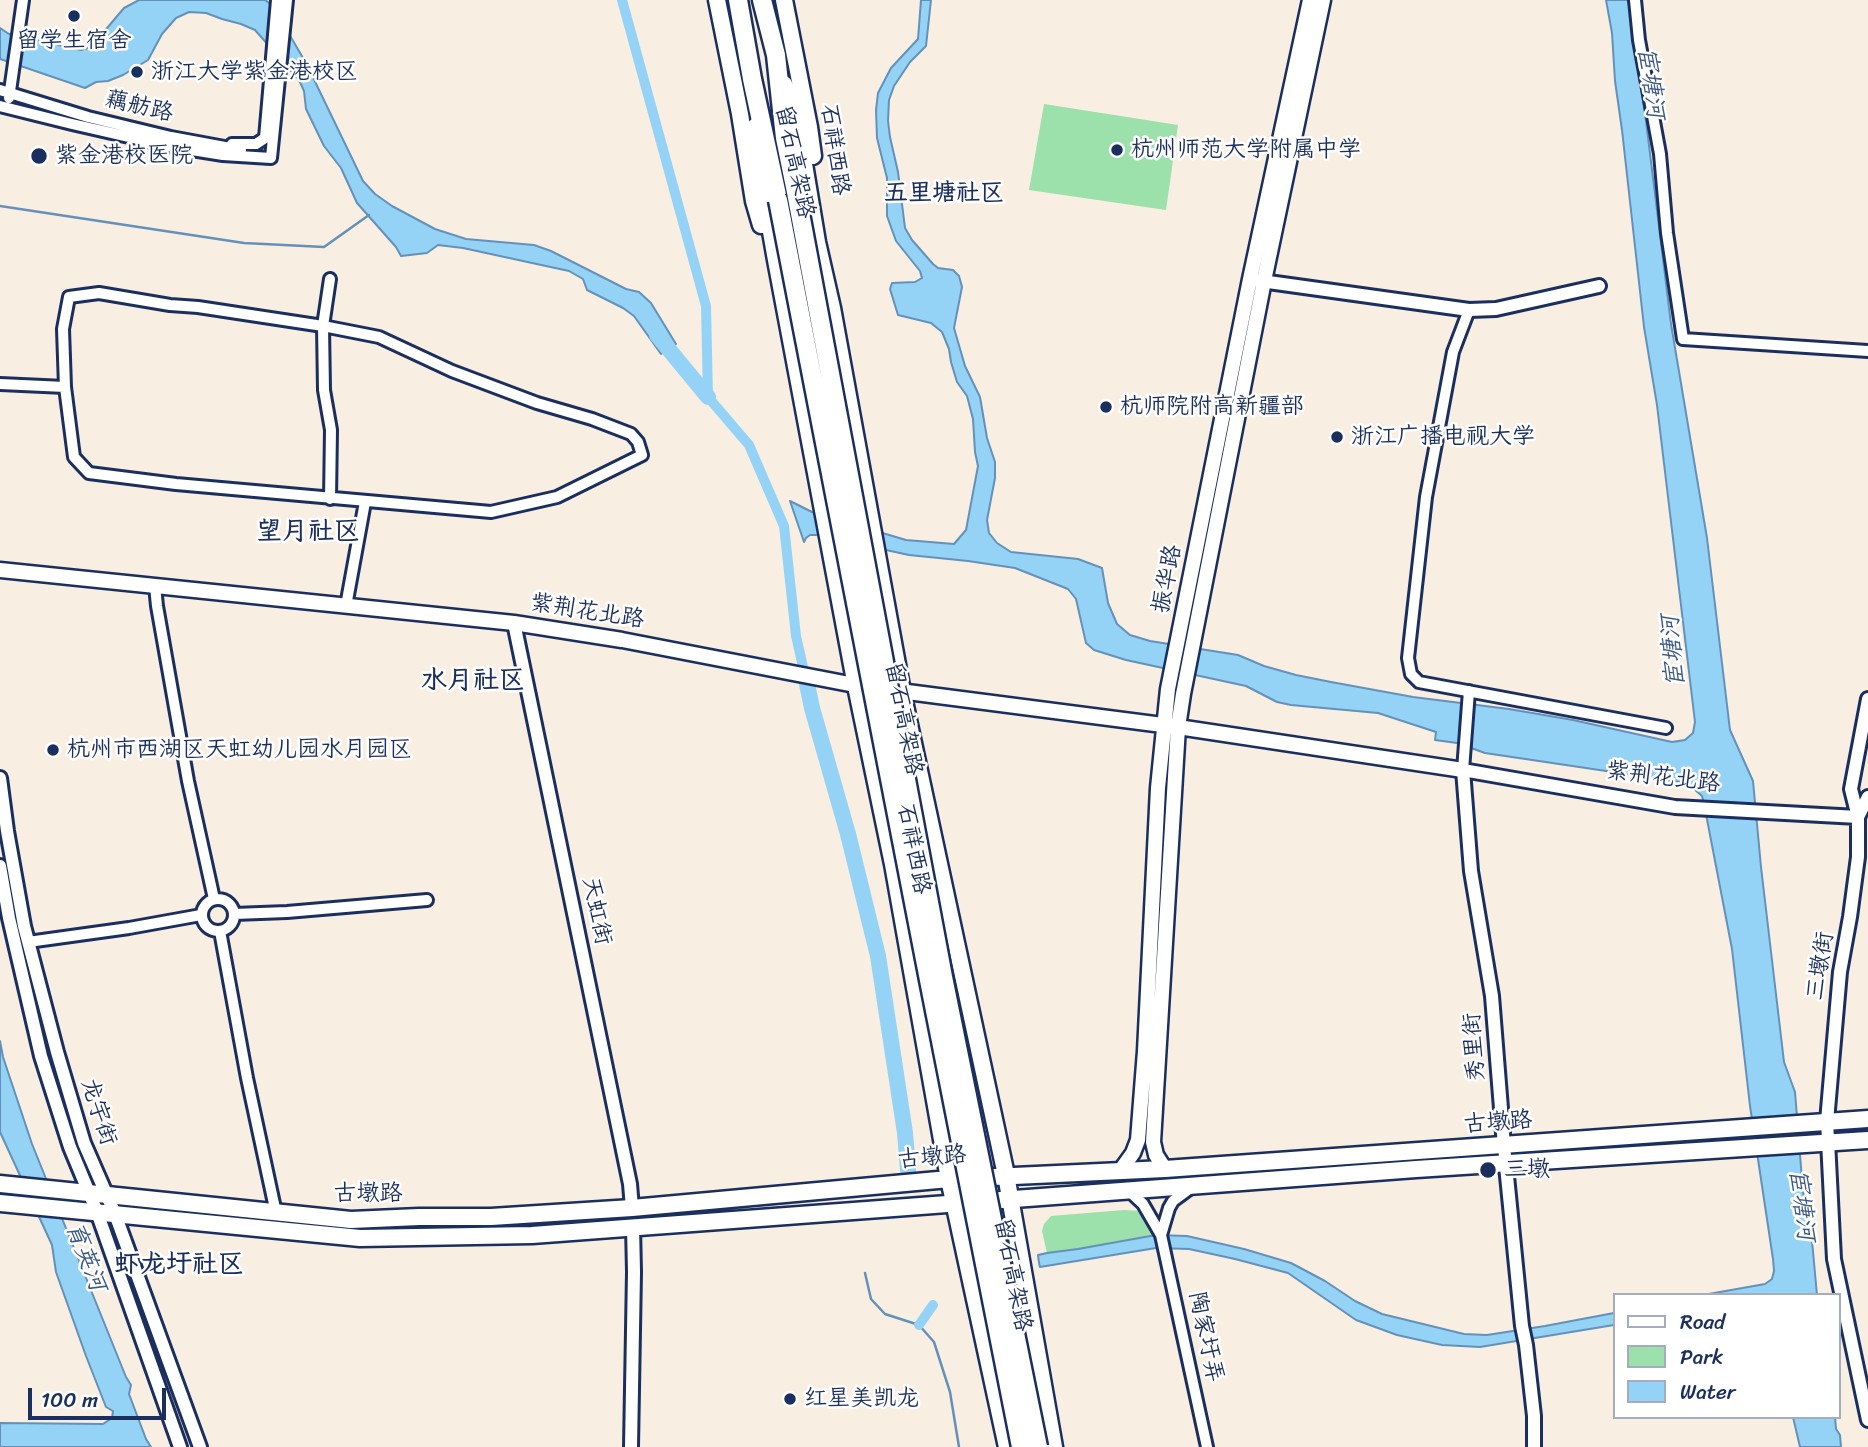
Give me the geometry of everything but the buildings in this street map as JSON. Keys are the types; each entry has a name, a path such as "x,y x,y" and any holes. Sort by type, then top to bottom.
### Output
{"highway":[{"name":"留石高架路","path":"737,0 1021,1447"},
{"name":"留石高架路","path":"762,0 776,55 785,138 935,936 1038,1447"}],"main road":[{"name":"石祥西路","path":"717,0 754,201 762,229 776,260"},
{"name":"石祥西路","path":"784,0 809,127 832,308"},
{"name":"振华路","path":"1165,1169 1156,1155 1153,1142 1171,726 1175,692 1310,0"},
{"name":"振华路","path":"1257,280 1323,0"},
{"name":"石祥西路","path":"776,55 799,134 902,692 1006,1175 1054,1447"},
{"name":"石祥西路","path":"752,79 759,164 776,260 856,686 893,864 949,1179 1007,1447"},
{"name":"紫荆花北路","path":"0,570 514,623 622,640 856,686 1171,726 1463,770"},
{"name":"振华路","path":"1120,1171 1133,1153 1138,1140 1158,788 1171,726"},
{"name":"古墩路","path":"0,1184 351,1220 491,1217 632,1208 949,1179 1165,1169 1868,1118"},
{"name":"古墩路","path":"0,1203 360,1238 532,1234 1008,1198 1868,1140"}],"street":[{"path":"4,107 5,92 14,71 23,0"},
{"path":"1635,0 1639,40 1660,154 1667,233 1683,339 1868,351"},
{"path":"205,144 256,144 265,138 282,2"},
{"path":"271,155 275,65"},
{"name":"藕舫路","path":"5,92 88,117 205,144 271,155"},
{"name":"藕舫路","path":"4,107 173,146 231,156 271,155"},
{"path":"330,279 323,326 324,390 331,430 330,499"},
{"path":"1257,280 1469,310 1496,309 1599,286"},
{"path":"99,293 323,326 379,337 452,370 537,403 631,434 638,442 642,455 556,497 491,513 176,484 89,473 74,457 65,387 63,329 69,297 99,293"},
{"path":"1469,310 1453,352 1426,497 1408,659 1410,674 1419,682 1666,728"},
{"path":"0,384 65,387"},
{"path":"346,606 365,502"},
{"path":"155,586 188,782 214,899"},
{"name":"天虹街","path":"514,623 631,1184 632,1208"},
{"path":"1463,770 1469,691"},
{"name":"三墩街","path":"1868,699 1851,789 1858,817 1858,857 1840,972 1828,1121 1834,1259 1868,1420"},
{"name":"紫荆花北路","path":"1463,770 1675,807 1858,817"},
{"name":"秀里街","path":"1463,770 1471,871 1492,996 1503,1146 1534,1416 1534,1447"},
{"name":"龙宇街","path":"0,778 28,942 57,1052 85,1143 115,1214 200,1447"},
{"name":"三墩街","path":"1858,817 1868,797"},
{"name":"龙宇街","path":"0,866 9,918 41,1056 70,1147 97,1212 180,1447"},
{"path":"214,899 228,902 234,914 229,927 220,931 209,929 201,915 205,905 214,899"},
{"path":"234,914 427,900"},
{"path":"28,942 201,915"},
{"path":"220,931 247,1078 276,1213"},
{"path":"1161,1235 1173,1201 1195,1185"},
{"name":"陶家圩弄","path":"1128,1190 1143,1203 1161,1235 1207,1447"},
{"path":"631,1447 633,1226"}],"green space":[{"path":"1044,104 1178,125 1166,210 1029,190"},
{"path":"1141,1211 1156,1235 1047,1253 1042,1231 1051,1216"}],"water":[{"path":"139,0 265,0 272,5 306,63 363,181 375,194 435,229 466,239 534,245 626,289 639,292 651,303 676,344 661,354 634,316 587,290 583,279 569,271 438,245 427,253 401,256 357,203 341,168 324,146 306,109 304,91 299,80 255,30 241,24 206,13 189,12 176,18 162,34 148,60 123,75 96,82 85,88 0,59 0,28 9,34 81,50 91,47 124,8"},
{"name":"宦塘河","path":"921,0 931,0 926,46 910,62 894,86 889,100 890,137 898,172 905,228 933,264 938,268 953,270 959,276 962,287 954,328 965,366 980,397 987,438 995,462 995,478 987,520 989,533 997,543 1011,552 1078,559 1102,568 1108,603 1117,624 1130,635 1150,641 1238,655 1264,666 1331,682 1573,720 1672,742 1685,740 1693,733 1695,722 1657,405 1644,327 1615,81 1612,33 1606,0 1628,0 1671,324 1707,538 1730,730 1753,781 1784,1062 1795,1092 1803,1192 1811,1230 1817,1293 1714,1293 1765,1284 1772,1279 1774,1271 1750,1106 1732,949 1702,796 1694,789 1680,782 1485,753 1457,743 1435,740 1436,732 1378,713 1277,702 1246,686 1126,660 1094,650 1086,643 1076,599 1068,589 1015,568 909,555 817,535 810,535 804,542 790,501 812,512 906,540 954,544 966,530 978,466 973,419 967,396 957,382 942,332 931,323 898,315 890,289 892,283 915,282 922,278 920,271 896,241 887,216 887,178 877,138 876,110 878,93 891,68 918,39"},
{"path":"0,1041 32,1144 131,1385 129,1394 151,1447 0,1447 0,1423 103,1424 112,1418 113,1411 106,1407 86,1356 56,1272 52,1245 0,1132"},
{"path":"1156,1235 1187,1236 1291,1263 1382,1314 1464,1334 1487,1335 1612,1313 1612,1325 1480,1347 1442,1345 1397,1335 1356,1320 1288,1273 1189,1249 1156,1248 1040,1267 1038,1255"},
{"path":"1793,1419 1835,1419 1841,1447 1800,1447"}],"waterway":[{"path":"622,0 706,306 708,397 749,445 784,526 796,636 803,667"},
{"path":"0,206 244,243 324,247 369,215"},
{"path":"657,335 708,397"},
{"path":"807,684 878,956 905,1133 908,1170"},
{"path":"865,1273 871,1299 885,1314 919,1325 934,1342 950,1392 959,1447"},
{"path":"919,1325 933,1305"}],"place":[{"name":"留学生宿舍","path":"74,16"},
{"name":"浙江大学紫金港校区","path":"137,72"},
{"name":"杭州师范大学附属中学","path":"1117,150"},
{"name":"紫金港校医院","path":"39,156"},
{"name":"杭师院附高新疆部","path":"1106,407"},
{"name":"浙江广播电视大学","path":"1337,437"},
{"name":"杭州市西湖区天虹幼儿园水月园区","path":"53,750"},
{"name":"三墩","path":"1488,1170"},
{"name":"红星美凯龙","path":"790,1399"}],"district":[{"name":"五里塘社区","path":"944,194"},
{"name":"望月社区","path":"308,532"},
{"name":"水月社区","path":"473,681"},
{"name":"虾龙圩社区","path":"179,1265"}],"water label":[{"name":"育英河","path":"85,1257"}]}
